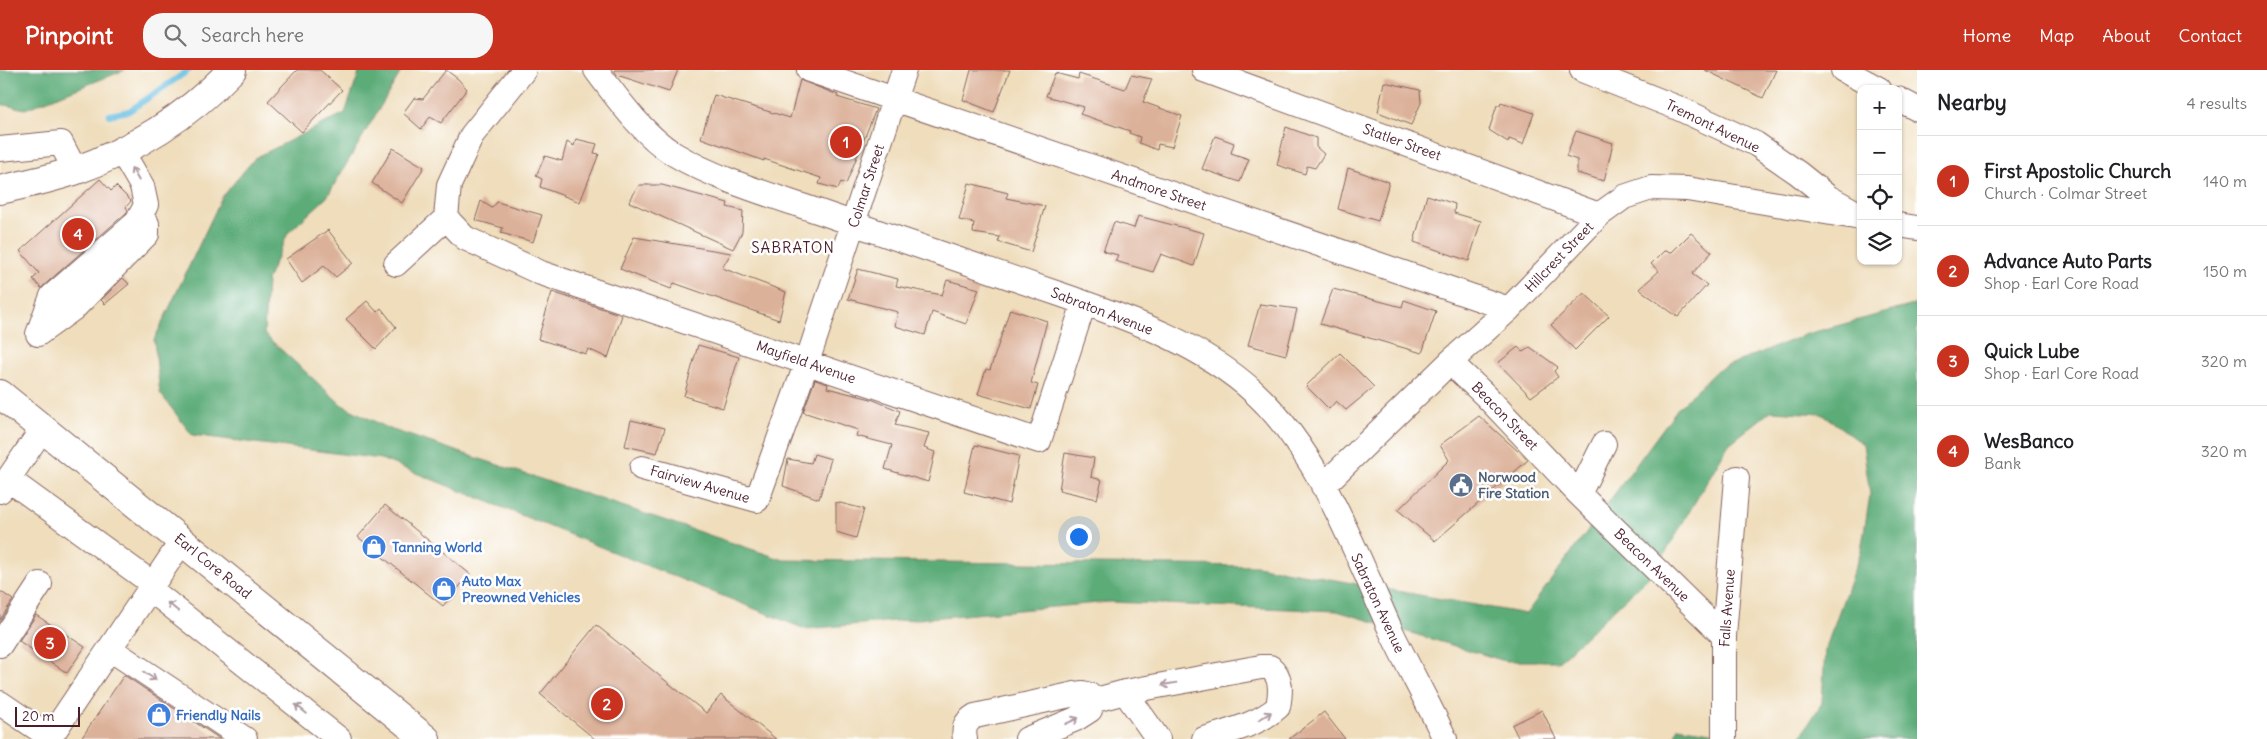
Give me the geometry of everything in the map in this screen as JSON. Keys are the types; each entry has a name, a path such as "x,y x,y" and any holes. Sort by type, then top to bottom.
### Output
{"main road":[{"path":"0,196 13,187 75,170 145,140 195,104 232,70"},
{"name":"Earl Core Road","path":"0,394 426,739"}],"street":[{"path":"396,264 446,218 449,186 472,135 524,70"},
{"name":"Sabraton Avenue","path":"596,70 630,116 672,153 734,182 1084,303 1174,338 1222,366 1267,406 1290,435 1323,486 1444,739"},
{"name":"Andmore Street","path":"809,70 1509,309"},
{"name":"Colmar Street","path":"757,500 807,362 904,70"},
{"name":"Statler Street","path":"1204,70 1599,215"},
{"name":"Tremont Avenue","path":"1582,70 1678,108 1756,144 1828,197 1857,215"},
{"path":"1843,70 1871,85"},
{"path":"1902,101 1917,109"},
{"path":"0,149 61,143 75,170"},
{"path":"121,150 142,186 147,221 146,252 86,311 38,334 52,296 137,222 147,221"},
{"name":"Hillcrest Street","path":"1323,486 1450,362 1509,309 1599,215 1624,197 1650,188 1687,189 1857,216"},
{"name":"Mayfield Avenue","path":"446,218 466,238 541,273 1039,441 1084,303"},
{"path":"1902,226 1917,228"},
{"name":"Beacon Street","path":"1450,362 1486,396 1579,494"},
{"path":"43,428 3,487 152,586 339,739"},
{"path":"1579,494 1604,444"},
{"name":"Fairview Avenue","path":"642,468 757,500"},
{"name":"Falls Avenue","path":"1724,739 1724,636 1737,478"},
{"name":"Beacon Avenue","path":"1579,494 1724,636"},
{"path":"0,704 49,738 182,541"},
{"path":"0,645 40,584"},
{"path":"110,649 245,739"},
{"path":"1092,702 1125,692 1270,666 1276,672 1280,684 1278,706 1268,716 1246,726 1204,739"},
{"path":"1125,692 1158,739"},
{"path":"966,739 964,729 967,721 975,716 1083,693 1089,695 1092,702 1090,710 1076,719 1027,739"}],"green space":[{"path":"0,70 125,70 25,109 0,104"},
{"path":"360,70 402,70 327,197 288,233 267,280 264,334 342,405 390,429 784,560 1257,566 1526,614 1678,408 1717,370 1807,334 1917,304 1917,739 1799,739 1822,703 1825,650 1861,551 1870,495 1863,444 1822,414 1771,411 1729,444 1654,572 1559,661 1505,661 1337,611 1110,602 805,629 381,459 192,435 160,393 154,340 222,197 255,158 345,113"},
{"path":"1678,727 1757,739 1674,739"}],"building":[{"path":"297,70 320,70 342,90 302,132 268,101"},
{"path":"446,70 467,89 441,123 430,117 421,129 403,113 414,98 423,99"},
{"path":"614,70 678,70 669,92 617,75"},
{"path":"971,70 1010,70 994,112 963,100"},
{"path":"1705,70 1776,70 1763,98"},
{"path":"1055,73 1078,79 1079,74 1125,89 1131,75 1152,79 1143,102 1182,116 1172,147 1158,144 1157,150 1139,143 1140,137 1129,133 1130,131 1080,114 1084,107 1046,96"},
{"path":"800,80 838,95 837,97 876,109 846,184 841,182 838,189 819,184 821,178 764,159 764,161 701,138 714,95 790,118"},
{"path":"1384,82 1420,90 1421,103 1411,125 1378,112"},
{"path":"1501,102 1534,113 1523,144 1509,139 1508,142 1489,130 1497,105 1500,105"},
{"path":"1286,127 1316,138 1316,147 1324,154 1315,168 1307,166 1305,174 1277,165"},
{"path":"1576,131 1613,143 1604,181 1577,173 1577,160 1566,156"},
{"path":"1215,136 1234,143 1231,153 1249,159 1240,182 1202,169"},
{"path":"576,139 597,144 594,153 599,154 580,202 540,187 542,179 536,176 545,156 562,161 567,142 574,146"},
{"path":"393,148 424,167 402,203 372,183"},
{"path":"1348,168 1389,182 1378,221 1338,209"},
{"path":"100,179 111,191 116,186 131,201 126,207 128,210 41,288 33,279 39,273 20,251"},
{"path":"969,183 1008,193 1006,198 1045,206 1031,252 998,242 1000,237 973,233 974,223 959,220"},
{"path":"639,185 662,185 728,203 727,207 743,211 742,232 733,249 629,202"},
{"path":"1427,195 1455,204 1454,213 1481,221 1469,261 1414,242"},
{"path":"481,201 492,208 497,202 542,215 533,242 501,233 503,228 475,220"},
{"path":"1138,216 1204,233 1194,266 1161,254 1153,272 1115,261 1118,255 1103,251 1114,222 1134,228"},
{"path":"328,230 353,263 336,277 324,266 302,283 286,259"},
{"path":"1691,233 1712,252 1692,274 1707,285 1678,317 1639,289 1659,271 1651,264 1664,251 1672,252"},
{"path":"634,237 731,253 722,268 786,292 779,320 674,283 671,289 620,269"},
{"path":"858,269 898,279 896,286 942,295 947,280 979,289 966,324 932,312 925,335 895,326 898,312 848,299"},
{"path":"123,278 129,284 105,304 101,300"},
{"path":"1333,289 1402,307 1404,300 1436,311 1422,353 1320,324"},
{"path":"552,292 622,315 608,358 588,349 586,354 538,339"},
{"path":"1584,293 1609,316 1575,350 1551,325"},
{"path":"367,301 377,312 381,308 396,327 376,349 346,319"},
{"path":"1260,304 1297,309 1286,355 1248,345"},
{"path":"1010,309 1047,321 1031,383 1038,385 1031,409 978,394 986,369 990,370"},
{"path":"698,345 739,357 723,408 684,396"},
{"path":"1518,347 1523,352 1530,347 1558,367 1554,371 1558,377 1531,397 1498,363"},
{"path":"1340,353 1374,387 1346,410 1336,401 1329,409 1306,386"},
{"path":"815,380 828,384 827,388 871,399 900,411 895,425 929,433 924,448 935,452 928,482 885,469 892,445 856,436 858,430 803,412"},
{"name":"Norwood Fire Station","path":"1479,416 1528,460 1435,541 1398,510 1449,460 1440,445"},
{"path":"631,420 665,428 657,453 625,446"},
{"path":"975,445 1019,456 1009,504 964,492"},
{"path":"1065,453 1094,458 1091,477 1102,480 1097,499 1059,490"},
{"path":"814,454 831,459 819,499 783,486 788,459 811,463"},
{"path":"836,502 864,509 856,538 836,532"},
{"path":"385,505 470,574 443,606 358,537"},
{"path":"0,591 13,600 0,620"},
{"path":"36,615 85,647 67,673 19,641"},
{"path":"596,625 706,713 721,695 776,739 595,739 540,694"},
{"path":"124,675 220,739 81,739"},
{"path":"1542,710 1556,739 1519,739 1512,725"},
{"path":"1324,712 1345,739 1289,739"}],"waterway":[{"path":"109,115 129,111 189,70"}],"place":[{"name":"First Apostolic Church","path":"846,142"},
{"name":"WesBanco","path":"78,234"},
{"name":"Norwood Fire Station","path":"1461,485"},
{"name":"Tanning World","path":"374,547"},
{"name":"Auto Max Preowned Vehicles","path":"444,589"},
{"name":"Quick Lube","path":"50,643"},
{"name":"Advance Auto Parts","path":"607,704"},
{"name":"Friendly Nails","path":"159,715"}],"district":[{"name":"SABRATON","path":"793,248"}]}
